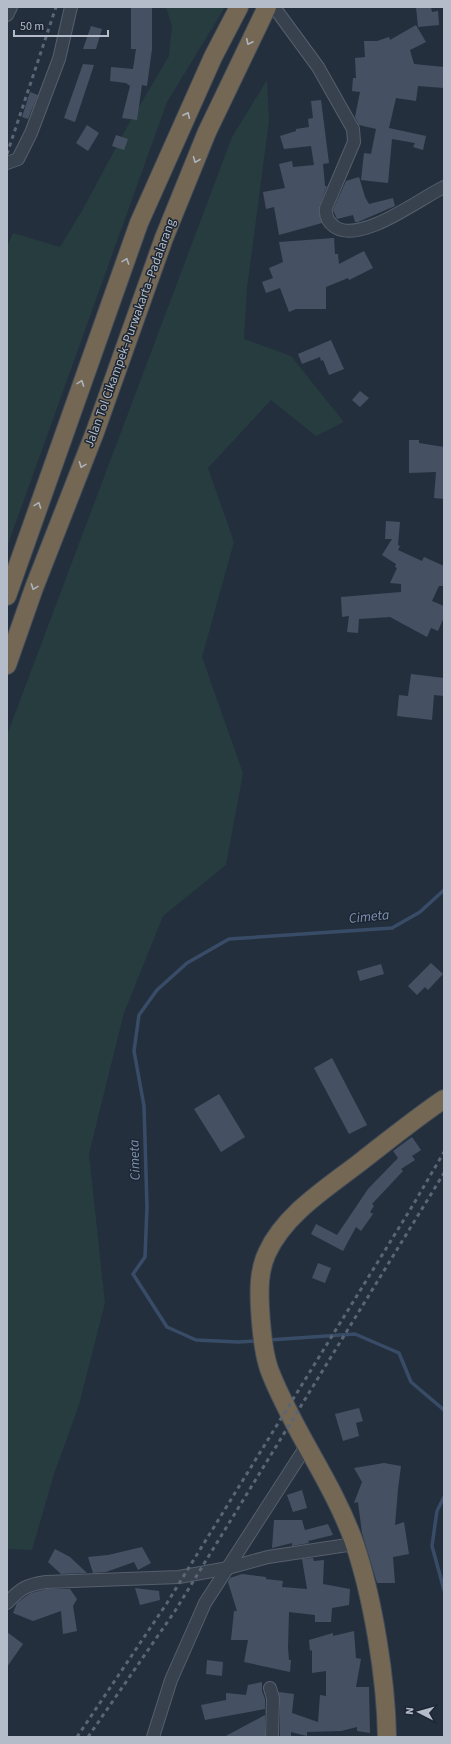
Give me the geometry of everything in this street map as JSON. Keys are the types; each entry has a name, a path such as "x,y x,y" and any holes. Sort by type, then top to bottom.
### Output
{"highway":[{"path":"7,596 139,223 207,71 239,7"},
{"name":"Jalan Tol Cikampek–Purwakarta–Padalarang","path":"7,665 34,588 95,432 164,238 207,132 267,7"},
{"path":"387,1737 379,1653 368,1596 354,1544 343,1514 270,1372 261,1321 259,1288 262,1268 267,1253 276,1238 296,1214 328,1187 444,1099"}],"street":[{"path":"7,15 11,7"},
{"path":"7,163 18,159 31,133 59,59 71,7"},
{"path":"274,7 318,67 354,133 354,142 326,208 326,215 333,226 346,231 354,231 375,224 444,187"},
{"path":"153,1737 171,1680 205,1603 307,1445"},
{"path":"7,1603 22,1588 34,1584 88,1580 179,1577 228,1568 268,1558 354,1544"},
{"path":"270,1688 273,1698 272,1737"}],"green space":[{"path":"166,7 225,7 167,102 7,547 7,247 13,233 60,247 83,209 127,127 169,56 172,26"},
{"path":"267,80 269,121 247,288 244,339 291,356 344,422 316,436 271,400 208,468 234,542 202,657 243,773 226,865 163,916 124,1013 89,1154 105,1303 79,1405 54,1474 32,1550 7,1549 7,735 232,137"}],"building":[{"path":"416,7 431,7 432,12 438,11 439,25 418,27"},
{"path":"131,8 152,8 152,49 147,86 142,85 137,120 122,118 130,86 126,83 110,81 111,67 133,69 136,49 131,49"},
{"path":"416,25 426,42 410,50 414,64 444,67 444,88 418,86 416,101 396,98 389,128 426,136 423,150 413,147 415,143 392,139 388,183 361,180 364,153 371,154 376,129 359,125 355,117 360,92 352,91 353,78 356,78 355,58 365,57 364,41 377,41 389,37 390,40"},
{"path":"91,26 102,29 96,49 83,49"},
{"path":"83,64 94,65 75,122 64,118"},
{"path":"30,92 38,95 28,119 22,117"},
{"path":"321,100 329,163 323,164 325,186 327,186 319,207 322,223 279,235 274,207 266,209 263,192 285,188 279,164 292,161 293,167 314,165 311,146 284,149 280,136 296,131 296,129 309,127 308,119 313,118 311,101"},
{"path":"87,125 99,133 88,151 76,143"},
{"path":"116,135 128,139 124,150 112,146"},
{"path":"359,177 365,197 369,204 393,198 395,206 358,222 355,222 353,215 337,219 333,210 346,181"},
{"path":"334,238 335,254 338,254 339,264 364,251 373,268 349,280 348,278 326,287 326,309 296,309 289,312 280,288 266,293 262,282 273,278 269,268 283,262 279,242"},
{"path":"331,340 344,369 329,375 323,360 321,361 320,357 302,364 298,354"},
{"path":"360,391 369,398 360,407 352,400"},
{"path":"409,440 419,440 419,443 444,447 444,499 434,498 436,472 409,473"},
{"path":"386,521 400,522 398,545 400,546 398,550 422,561 424,557 444,566 444,586 439,586 432,601 444,606 444,617 438,631 431,628 427,637 390,617 359,619 358,633 347,632 349,616 342,617 341,597 401,592 401,584 390,583 397,568 395,567 396,564 382,555 392,539 385,539"},
{"path":"411,674 444,678 444,696 434,695 432,720 397,716 399,695 408,696"},
{"path":"431,963 443,974 428,990 425,987 417,995 408,986"},
{"path":"381,964 384,974 360,981 357,971"},
{"path":"332,1058 367,1125 349,1134 314,1068"},
{"path":"219,1094 245,1137 221,1152 194,1109"},
{"path":"412,1137 421,1150 412,1156 415,1160 401,1169 403,1171 372,1204 374,1206 370,1212 373,1214 361,1231 356,1227 343,1251 311,1234 316,1224 337,1235 368,1189 398,1158 393,1151"},
{"path":"318,1263 331,1268 325,1283 312,1278"},
{"path":"359,1408 363,1421 356,1423 359,1436 343,1441 335,1414"},
{"path":"384,1463 401,1466 395,1525 404,1522 409,1554 393,1557 395,1583 377,1583 362,1533 358,1502 354,1503 362,1482 354,1468"},
{"path":"302,1490 307,1508 293,1512 287,1495"},
{"path":"274,1520 302,1520 305,1530 328,1524 333,1535 308,1541 309,1543 292,1546 292,1543 272,1548"},
{"path":"142,1547 151,1563 138,1570 134,1562 106,1572 93,1573 88,1557 108,1555"},
{"path":"55,1549 70,1557 87,1573 61,1574 48,1562"},
{"path":"313,1558 314,1561 324,1560 323,1584 350,1589 349,1605 332,1608 331,1622 315,1622 315,1615 289,1612 288,1648 289,1660 291,1660 290,1672 244,1662 248,1640 231,1640 234,1611 237,1611 228,1582 230,1578 242,1574 266,1577 266,1579 283,1581 282,1587 307,1589 302,1559"},
{"path":"135,1588 159,1591 160,1600 140,1605"},
{"path":"47,1589 70,1589 77,1599 73,1606 77,1631 63,1634 61,1611 33,1621 13,1613 17,1603 25,1597 31,1593"},
{"path":"354,1631 356,1658 361,1659 356,1687 369,1687 370,1733 357,1731 357,1727 341,1731 307,1732 307,1736 291,1732 291,1737 280,1737 279,1692 294,1694 292,1713 318,1722 320,1695 326,1696 326,1671 312,1673 312,1650 310,1651 309,1640 333,1633 333,1636"},
{"path":"7,1632 23,1644 7,1667"},
{"path":"207,1660 223,1662 222,1676 206,1674"},
{"path":"262,1682 265,1709 205,1720 201,1705 226,1700 226,1693 246,1695 248,1685"},
{"path":"265,1715 265,1737 224,1737"}],"waterway":[{"name":"Cimeta","path":"258,1341 238,1342 196,1340 167,1327 133,1274 145,1257 147,1207 144,1106 134,1051 139,1015 157,990 187,963 229,939 392,928 420,912 444,890"},
{"name":"Cimeta","path":"269,1340 355,1334 399,1353 411,1382 444,1410"},
{"name":"Cimeta","path":"444,1497 437,1511 432,1546 444,1590"}],"railway":[{"path":"7,154 56,7"},
{"path":"77,1737 167,1603 413,1205 444,1152"},
{"path":"88,1737 175,1611 444,1173"}]}
